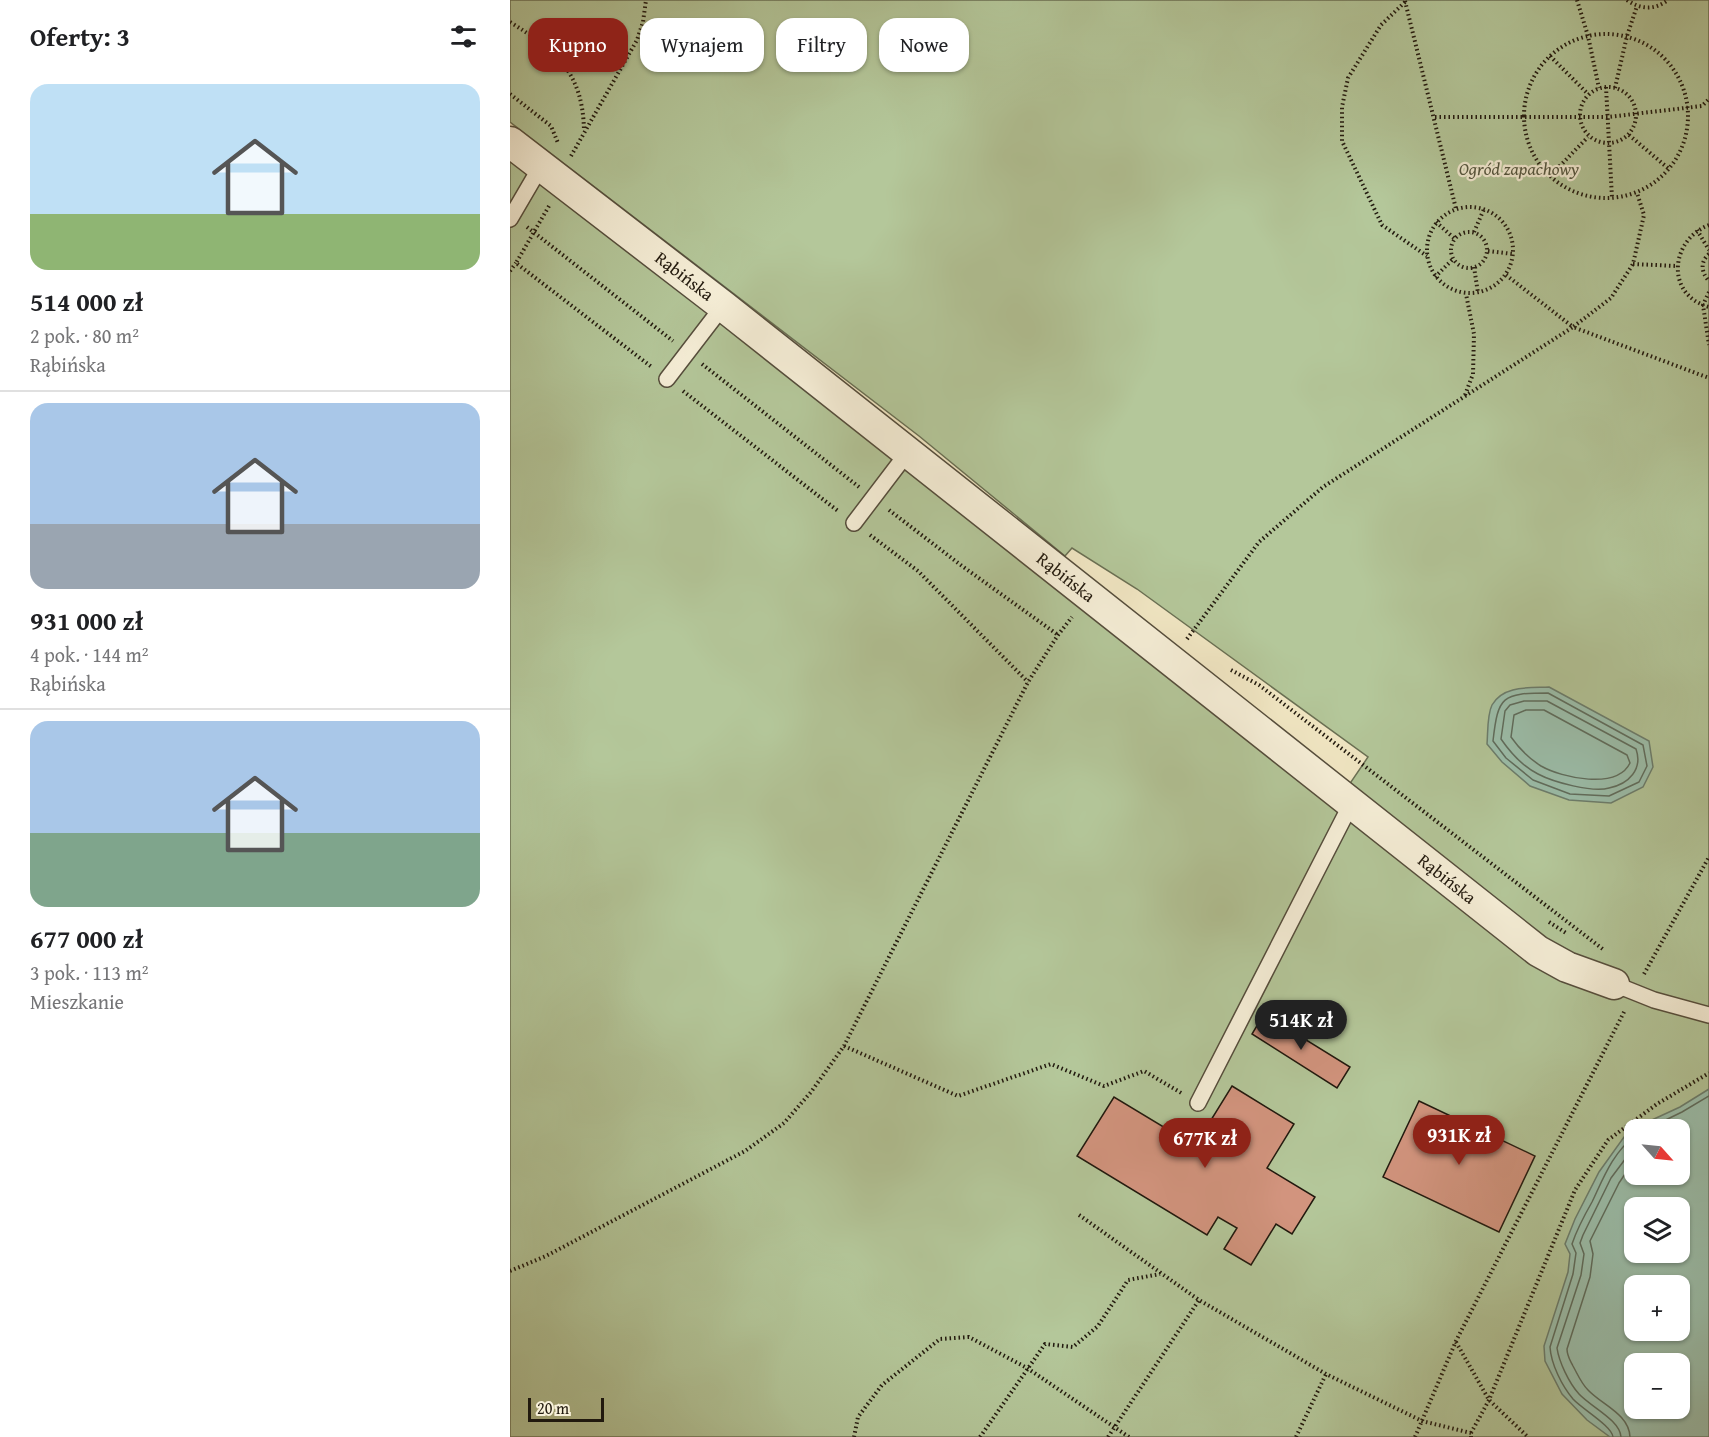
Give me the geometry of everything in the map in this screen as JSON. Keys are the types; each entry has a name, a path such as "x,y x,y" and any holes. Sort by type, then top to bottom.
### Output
{"street":[{"name":"Rąbińska","path":"510,142 723,306 1538,951 1567,967 1620,978"}],"lane":[{"path":"510,219 552,174"},
{"path":"667,379 723,306"},
{"path":"854,523 908,452"},
{"path":"1198,1103 1351,804"},
{"path":"1620,978 1654,1000 1709,1015"}],"path":[{"path":"552,174 563,171 637,40 643,22 646,0"},
{"path":"1577,0 1588,36 1599,88"},
{"path":"1627,0 1637,6 1654,7 1668,0"},
{"path":"1405,1 1456,209"},
{"path":"1405,1 1381,25 1348,78 1342,107 1342,141 1382,225 1427,256"},
{"path":"1615,88 1626,36 1637,6"},
{"path":"510,22 539,40 557,55 571,75 584,109 584,132"},
{"path":"1614,34 1645,43 1661,55 1674,70 1683,87 1688,106 1685,140 1670,169 1654,183 1637,192 1612,198 1590,197 1568,189 1550,176 1539,163 1526,132 1524,116 1527,93 1536,73 1561,47 1588,36 1614,34"},
{"path":"1550,56 1588,94"},
{"path":"1606,87 1612,198"},
{"path":"1599,88 1615,88 1629,97 1636,112 1635,124 1629,135 1620,141 1609,144 1598,143 1588,137 1581,128 1579,116 1581,104 1588,94 1599,88"},
{"path":"510,94 551,126 559,148 552,174 559,190 510,271"},
{"path":"1435,117 1608,117 1702,106 1709,99"},
{"path":"1629,135 1670,169"},
{"path":"1550,176 1588,137"},
{"path":"1183,644 1259,542 1323,488 1573,327 1611,298 1633,264 1644,215 1637,192"},
{"path":"1465,207 1484,209 1497,216 1506,226 1512,240 1513,254 1506,275 1489,289 1478,293 1466,294 1444,285 1429,267 1427,256 1430,232 1437,222 1445,214 1465,207"},
{"path":"1474,232 1484,209"},
{"path":"1437,222 1455,239"},
{"path":"528,223 527,227 873,498 962,566 1058,634"},
{"path":"1709,225 1697,230 1687,239 1680,252 1677,266 1684,289 1692,298 1709,307"},
{"path":"1697,230 1709,252 1702,269 1709,281"},
{"path":"1467,232 1474,232 1481,236 1488,251 1486,258 1474,267 1466,268 1459,265 1453,259 1452,245 1455,239 1467,232"},
{"path":"1488,251 1513,254"},
{"path":"1435,277 1453,259"},
{"path":"516,263 918,571 1028,682"},
{"path":"1633,264 1677,266"},
{"path":"1474,267 1478,293"},
{"path":"1506,275 1573,327 1709,378"},
{"path":"1709,292 1703,305 1709,345"},
{"path":"1464,397 1473,374 1474,334 1466,294"},
{"path":"510,1271 546,1256 745,1151 784,1123 812,1092 844,1046 1028,682 1058,634 1089,596"},
{"path":"1230,670 1259,685 1596,942 1620,978"},
{"path":"1414,1437 1620,978 1709,857"},
{"path":"844,1046 958,1096 1051,1064 1104,1086 1144,1071 1198,1103"},
{"path":"1079,1215 1199,1300 1326,1374 1422,1421 1471,1435 1489,1400 1575,1190 1608,1140 1657,1104 1709,1073"},
{"path":"980,1437 1045,1344 1073,1347 1098,1326 1128,1280 1160,1274"},
{"path":"1108,1437 1199,1300"},
{"path":"854,1437 858,1417 882,1385 940,1339 969,1338 1027,1368 1129,1437"},
{"path":"1456,1341 1489,1400 1528,1437"},
{"path":"1296,1437 1326,1374"}],"green space":[{"name":"Ogród zapachowy","path":"510,0 1709,0 1709,1437 510,1437 510,152 1334,807 1368,757 1137,589 1072,548 1065,556 919,436 510,122"}],"water":[{"path":"1549,687 1649,741 1653,767 1643,787 1611,803 1569,800 1530,786 1502,762 1487,744 1488,719 1492,705 1503,694 1510,691"},
{"path":"1709,1089 1709,1437 1610,1437 1587,1420 1562,1394 1545,1361 1544,1346 1568,1272 1570,1254 1565,1244 1599,1172 1624,1137 1624,1185 1690,1185 1690,1119 1654,1119 1680,1107"}],"building":[{"path":"1264,1014 1350,1067 1337,1088 1252,1034"},
{"path":"1232,1086 1294,1124 1267,1168 1315,1197 1292,1234 1276,1224 1251,1265 1224,1249 1237,1228 1218,1217 1207,1235 1077,1156 1114,1097 1195,1146"},
{"path":"1419,1101 1535,1156 1499,1232 1383,1177"}]}
